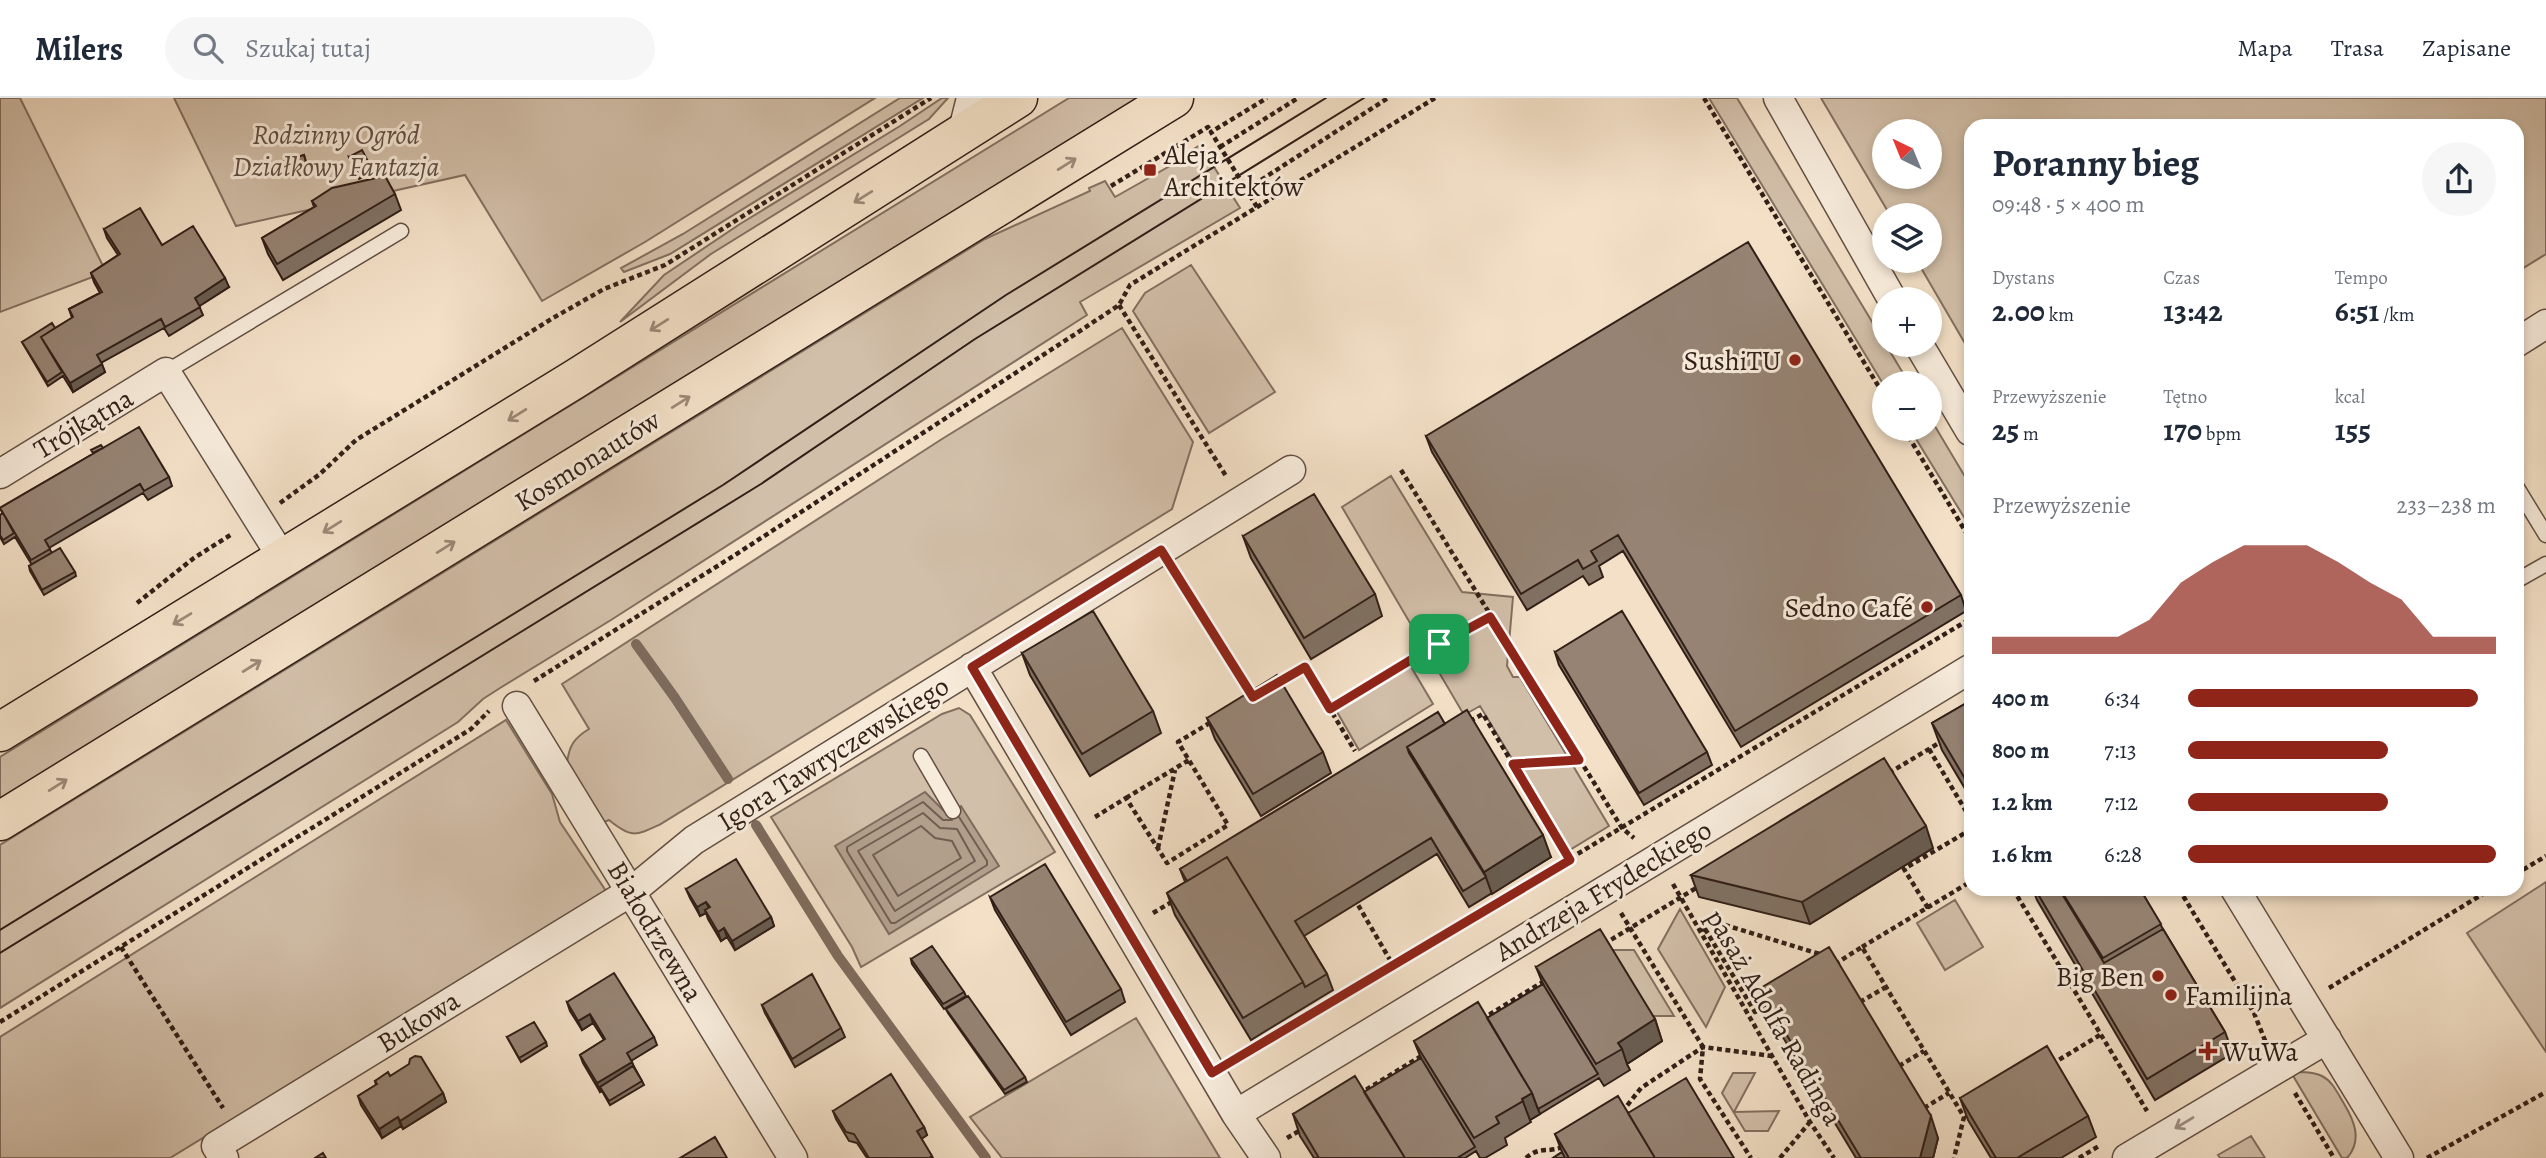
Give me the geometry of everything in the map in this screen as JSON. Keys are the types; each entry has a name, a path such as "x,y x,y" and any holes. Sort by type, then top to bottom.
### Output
{"main road":[{"path":"0,732 575,379 1018,98"},
{"name":"Kosmonautów","path":"0,821 1174,98"}],"street":[{"path":"962,134 971,98"},
{"path":"1778,98 1885,287"},
{"path":"2524,339 2545,327"},
{"path":"1926,357 1964,421"},
{"path":"166,373 283,559"},
{"name":"Trójkątna","path":"0,474 166,373"},
{"name":"Igora Tawryczewskiego","path":"632,891 694,840 1291,470"},
{"path":"972,667 1212,1073 1264,1155"},
{"name":"Andrzeja Frydeckiego","path":"1237,1114 1964,673"},
{"name":"Białodrzewna","path":"513,698 793,1158"},
{"name":"Bukowa","path":"219,1149 632,891"},
{"path":"2239,896 2327,1039 2389,1154"},
{"path":"2127,1158 2327,1039"}],"lane":[{"path":"166,373 401,231"},
{"path":"2524,499 2546,535"},
{"path":"2524,576 2546,564"},
{"path":"921,756 953,811"}],"path":[{"path":"275,508 320,474 356,440 552,318 604,289 665,265 931,98"},
{"path":"1211,132 1267,98"},
{"path":"1220,147 1298,98"},
{"path":"1247,189 1388,98"},
{"path":"0,1022 471,729 513,698 1119,305 1130,285 1435,98"},
{"path":"1704,98 1872,376"},
{"path":"1111,186 1208,127 1257,207"},
{"path":"1119,305 1242,500"},
{"path":"1911,441 1964,529"},
{"path":"1401,470 1617,820"},
{"path":"128,609 194,558 240,529"},
{"path":"1161,550 1253,697 1242,703"},
{"path":"1330,709 1409,661 1490,617"},
{"path":"1212,1073 1964,623"},
{"path":"1274,685 1305,667 1355,751"},
{"path":"1469,722 1483,714 1570,860"},
{"path":"1126,798 1167,863 1228,825 1178,742 1221,716"},
{"path":"1886,775 1950,737"},
{"path":"1929,749 1964,808"},
{"path":"1091,819 1189,760"},
{"path":"1513,764 1579,760"},
{"path":"1157,849 1175,770"},
{"path":"1928,908 1905,869 1964,834"},
{"path":"1584,852 1703,1046 1700,1079 1751,1158"},
{"path":"2524,869 2546,856"},
{"path":"1595,950 1704,884"},
{"path":"1830,967 1964,886"},
{"path":"1350,892 1393,965"},
{"path":"2017,896 2150,1114"},
{"path":"2183,896 2254,1013 2266,1046 2334,1158"},
{"path":"2305,1003 2480,896"},
{"path":"1168,904 1179,897"},
{"name":"pasaż Adolfa Radinga","path":"1681,898 1702,930 1810,1122 1834,1158"},
{"path":"1777,999 1755,1012 1702,930 1715,922 1840,960"},
{"path":"121,947 219,1149"},
{"path":"1862,947 1964,1117"},
{"path":"1476,1022 1548,979"},
{"path":"1860,1002 1886,987"},
{"path":"2043,1069 2100,1035"},
{"path":"1620,1115 1642,1088 1703,1046 1772,1056"},
{"path":"1358,1095 1429,1051"},
{"path":"1899,1066 1924,1051"},
{"path":"2427,1158 2546,1092"},
{"path":"1924,1108 1949,1093"},
{"path":"1954,1158 1964,1117 1975,1110"},
{"path":"1780,1158 1810,1122"},
{"path":"1264,1155 1310,1124"},
{"path":"1526,1158 1535,1150 1559,1149 1569,1143"}],"green space":[{"path":"0,98 20,98 106,272 0,312"},
{"name":"Rodzinny Ogród Działkowy Fantazja","path":"174,98 875,98 645,242 542,301 465,175 236,226"},
{"path":"900,98 923,98 670,254 624,272 621,268 683,234"},
{"path":"942,98 948,98 929,119 711,254 620,322 664,275 740,224"},
{"path":"1069,98 1138,98 0,799 0,757"},
{"path":"1709,98 1737,98 1872,322 1872,357 1893,357 1902,371 1875,371"},
{"path":"1821,98 2546,98 2546,254 2524,268 2524,119 1964,119 1964,342 1942,304 1942,287 1932,287 1924,273 1942,273 1942,203 1883,203 1875,189 1942,189 1942,119 1872,119 1872,184"},
{"path":"1200,145 1240,208 1080,302 1087,315 483,699 458,722 0,1008 0,845 985,239 1090,191 1089,188 1105,181 1115,197 1184,158 1184,155"},
{"path":"1191,265 1275,392 1209,433 1133,311 1145,293"},
{"path":"1122,328 1193,442 1172,509 659,825 633,833 623,830 609,820 602,823 567,763 573,743 589,729 562,684 942,439"},
{"path":"1942,438 1964,475 1964,517 1917,441 1942,441"},
{"path":"1391,476 1462,592 1513,597 1507,666 1513,677 1520,677 1609,826 1568,851 1480,706 1464,715 1342,507"},
{"path":"1410,665 1433,704 1359,750 1336,710"},
{"path":"959,708 970,715 1055,852 861,967 852,947 771,817 942,714"},
{"path":"506,720 552,794 560,822 606,891 170,1158 0,1158 0,1037"},
{"path":"2546,882 2546,1052 2467,933"},
{"path":"1955,900 1983,947 1945,970 1917,923"},
{"path":"1680,909 1725,987 1706,1027 1658,949"},
{"path":"1608,950 1634,950 1674,1016 1648,1016"},
{"path":"1136,1018 1220,1158 1002,1158 970,1117"},
{"path":"1733,1073 1755,1073 1734,1112 1779,1111 1768,1131 1745,1131 1722,1093"},
{"path":"2314,1073 2326,1078 2347,1109 2356,1137 2347,1158 2342,1158 2292,1074"},
{"path":"2251,1136 2265,1158 2220,1158 2218,1155"}],"water":[{"path":"925,792 947,814 961,806 999,866 889,934 835,846"}],"building":[{"path":"362,150 371,167 358,174 349,157"},
{"path":"304,155 307,167 289,173 285,161"},
{"path":"385,176 395,194 277,264 262,238 316,206 312,201 332,188"},
{"path":"140,208 162,245 193,226 225,278 195,298 200,307 165,327 161,319 97,355 102,364 70,383 41,337 73,317 69,309 102,292 91,273 120,254 104,229"},
{"path":"1748,242 1961,595 1735,731 1618,535 1591,551 1597,561 1583,569 1578,560 1521,594 1426,436"},
{"path":"52,323 55,328 41,337 62,372 47,382 22,342"},
{"path":"139,427 169,477 144,491 140,484 45,540 50,549 31,560 0,508"},
{"path":"101,445 103,448 93,453 91,450"},
{"path":"1314,494 1375,594 1304,638 1243,536"},
{"path":"3,513 14,533 3,540 0,535 0,515"},
{"path":"60,548 75,572 42,590 29,566"},
{"path":"1093,611 1153,711 1082,754 1022,653"},
{"path":"1622,611 1707,752 1639,793 1555,652"},
{"path":"1277,675 1323,752 1253,794 1207,718"},
{"path":"1964,704 1964,777 1932,723"},
{"path":"1467,710 1543,835 1484,872 1407,747"},
{"path":"1438,712 1445,724 1407,747 1486,877 1463,891 1431,838 1295,921 1327,974 1305,987 1227,857 1187,881 1180,869"},
{"path":"1884,758 1926,826 1802,902 1691,875"},
{"path":"1227,857 1303,982 1243,1018 1167,893"},
{"path":"736,859 771,917 732,941 724,928 718,932 705,910 710,907 706,902 697,907 686,889"},
{"path":"1045,864 1121,989 1066,1022 990,897"},
{"path":"2039,896 2063,896 2104,963 2163,929 2225,1032 2147,1079"},
{"path":"2064,896 2144,896 2161,924 2103,958"},
{"path":"1600,929 1655,1019 1618,1043 1622,1049 1596,1064 1536,967"},
{"path":"932,946 964,992 943,1004 911,959"},
{"path":"1829,947 1931,1116 1920,1158 1861,1158 1759,989"},
{"path":"614,973 654,1037 627,1053 632,1062 597,1083 580,1055 605,1039 590,1014 578,1021 567,1002"},
{"path":"812,974 841,1028 792,1059 762,1005"},
{"path":"1543,984 1598,1074 1538,1109 1532,1093 1487,1018"},
{"path":"968,996 1025,1077 1004,1090 946,1009"},
{"path":"1478,1002 1532,1093 1496,1117 1499,1123 1474,1138 1414,1041"},
{"path":"534,1022 546,1042 519,1058 507,1037"},
{"path":"2047,1046 2088,1116 2017,1158 1996,1158 1960,1098"},
{"path":"421,1057 443,1093 400,1121 398,1117 379,1129 358,1096 377,1084 375,1081 388,1072 390,1076 409,1064 410,1059"},
{"path":"1421,1058 1475,1147 1457,1158 1405,1158 1364,1092"},
{"path":"633,1066 642,1081 609,1101 600,1087"},
{"path":"891,1074 924,1127 917,1131 932,1156 929,1158 869,1158 854,1134 846,1132 833,1111"},
{"path":"1355,1076 1405,1158 1319,1158 1293,1114"},
{"path":"1686,1078 1734,1158 1655,1158 1628,1113"},
{"path":"1618,1096 1655,1158 1569,1158 1555,1134"},
{"path":"715,1137 727,1158 680,1158"},
{"path":"1562,1152 1565,1158 1553,1158"}],"waterway":[{"path":"636,644 728,779"},
{"path":"756,825 838,956 986,1158"}],"tram line":[{"path":"0,930 723,485 1006,295 1326,98"},
{"path":"0,953 761,484 975,339 1364,98"}],"place":[{"name":"Aleja Architektów","path":"1150,170"},
{"name":"SushiTU","path":"1795,360"},
{"name":"Sedno Café","path":"1927,607"},
{"name":"Big Ben","path":"2158,976"},
{"name":"Familijna","path":"2171,995"},
{"name":"WuWa","path":"2208,1051"}],"route":[{"path":"1161,550 1253,697 1305,667 1330,709 1439,644 1490,617 1579,760 1513,764 1570,860 1212,1073 972,667 1161,550"}]}
